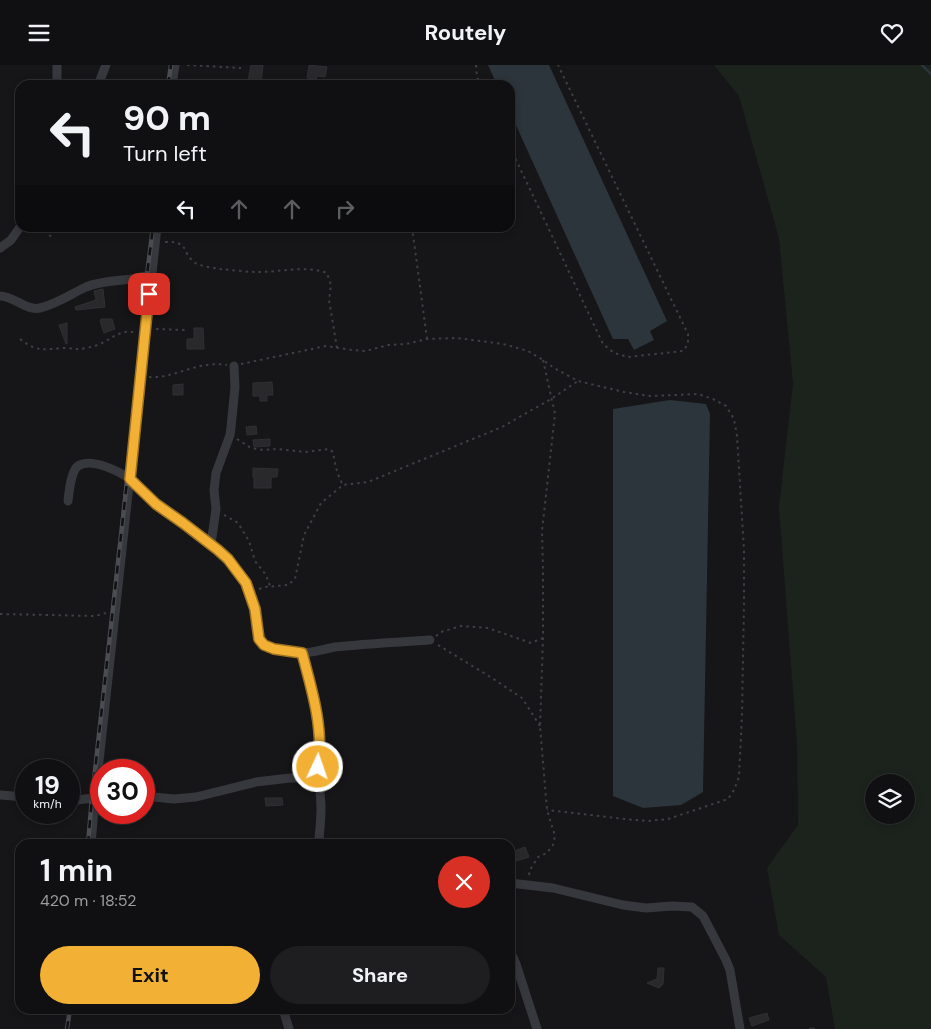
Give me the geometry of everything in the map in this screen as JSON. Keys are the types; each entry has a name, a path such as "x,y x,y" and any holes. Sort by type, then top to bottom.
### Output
{"street":[{"path":"57,65 57,80"},
{"path":"100,80 106,65"},
{"path":"173,80 175,65"},
{"path":"0,249 11,240 17,232"},
{"path":"102,759 125,515 156,232"},
{"path":"1,295 34,309 60,301 96,284 147,275 151,277"},
{"path":"211,544 216,509 214,490 216,473 230,435 235,387 234,366"},
{"path":"68,501 74,472 79,466 87,463 98,464 130,479 156,504 211,544 228,559 246,583 255,609 259,639 264,645 274,649 302,653 391,642 430,640"},
{"path":"302,653 312,689 319,727 320,757 317,778 321,803 319,839"},
{"path":"155,797 174,799 196,797 256,782 290,777 317,778"},
{"path":"0,795 15,796"},
{"path":"92,839 94,824"},
{"path":"515,884 553,889 623,905 646,908 692,907 703,916 730,970 740,1029"},
{"path":"515,962 537,1029"},
{"path":"285,1014 289,1029"}],"path":[{"path":"187,65 241,68"},
{"path":"476,65 478,80"},
{"path":"515,158 603,344 614,353 628,357 683,351 688,344 688,334 558,65"},
{"path":"45,232 53,239"},
{"path":"413,232 427,339"},
{"path":"155,242 179,243 184,247 192,262 219,269 257,272 317,269 327,273 331,285 329,301 336,348 366,351 388,345 406,344 427,339 456,338 503,344 528,351 578,381 650,396 698,394 726,406 734,419 737,435 744,550 739,777 734,790 728,799 668,819 648,821 548,810"},
{"path":"20,339 38,349 78,349 89,348 120,333 145,333 186,329"},
{"path":"526,885 530,870 538,857 547,853 553,845 556,836 548,810 540,726 543,638 542,531 555,414 543,360"},
{"path":"249,593 264,587 288,585 295,579 304,535 308,527 321,503 343,485 368,481 502,427 578,381"},
{"path":"230,435 252,448 263,450 278,449 305,452 329,449 333,452 343,485"},
{"path":"216,509 238,523 250,541 255,561 266,575 270,586"},
{"path":"0,614 95,616 116,611"},
{"path":"540,726 522,698 430,640 441,632 461,626 488,628 531,643 543,638"}],"shaded area":[{"path":"488,65 549,65 667,321 650,331 654,340 634,350 628,339 613,339 515,123 515,80 495,80"},
{"path":"714,65 931,65 931,1029 835,1029 826,977 779,935 767,868 798,825 797,744 779,507 793,383 779,238 739,96"},
{"path":"670,400 706,404 710,414 703,792 681,805 643,808 613,796 613,409"}],"building":[{"path":"251,65 263,65 261,80 248,80"},
{"path":"309,65 327,67 325,77 307,78"},
{"path":"103,289 105,307 76,310 75,307 96,300 94,291"},
{"path":"101,319 112,319 115,329 104,333"},
{"path":"67,323 67,344 66,344 59,325"},
{"path":"194,328 203,328 204,349 187,349 187,339 194,339"},
{"path":"272,382 273,395 267,395 267,401 260,401 260,396 253,396 253,383"},
{"path":"183,384 183,395 173,395 173,385"},
{"path":"256,426 257,434 247,435 246,427"},
{"path":"270,439 270,446 254,447 253,440"},
{"path":"253,468 278,469 277,477 271,477 271,488 254,488"},
{"path":"265,798 282,798 283,805 266,806"},
{"path":"525,847 529,857 516,861 515,851"},
{"path":"658,968 664,968 663,984 659,988 647,983 657,979"},
{"path":"767,1013 769,1020 752,1026 749,1018"}],"waterway":[{"path":"922,65 931,74"}],"railway":[{"path":"169,80 171,65"},
{"path":"88,839 143,337 147,275 152,232"},
{"path":"67,1029 69,1014"}],"route":[{"path":"149,294 130,479 156,504 169,512 228,559 246,583 255,609 259,639 264,645 274,649 302,653 319,727 320,757 318,767"}]}
